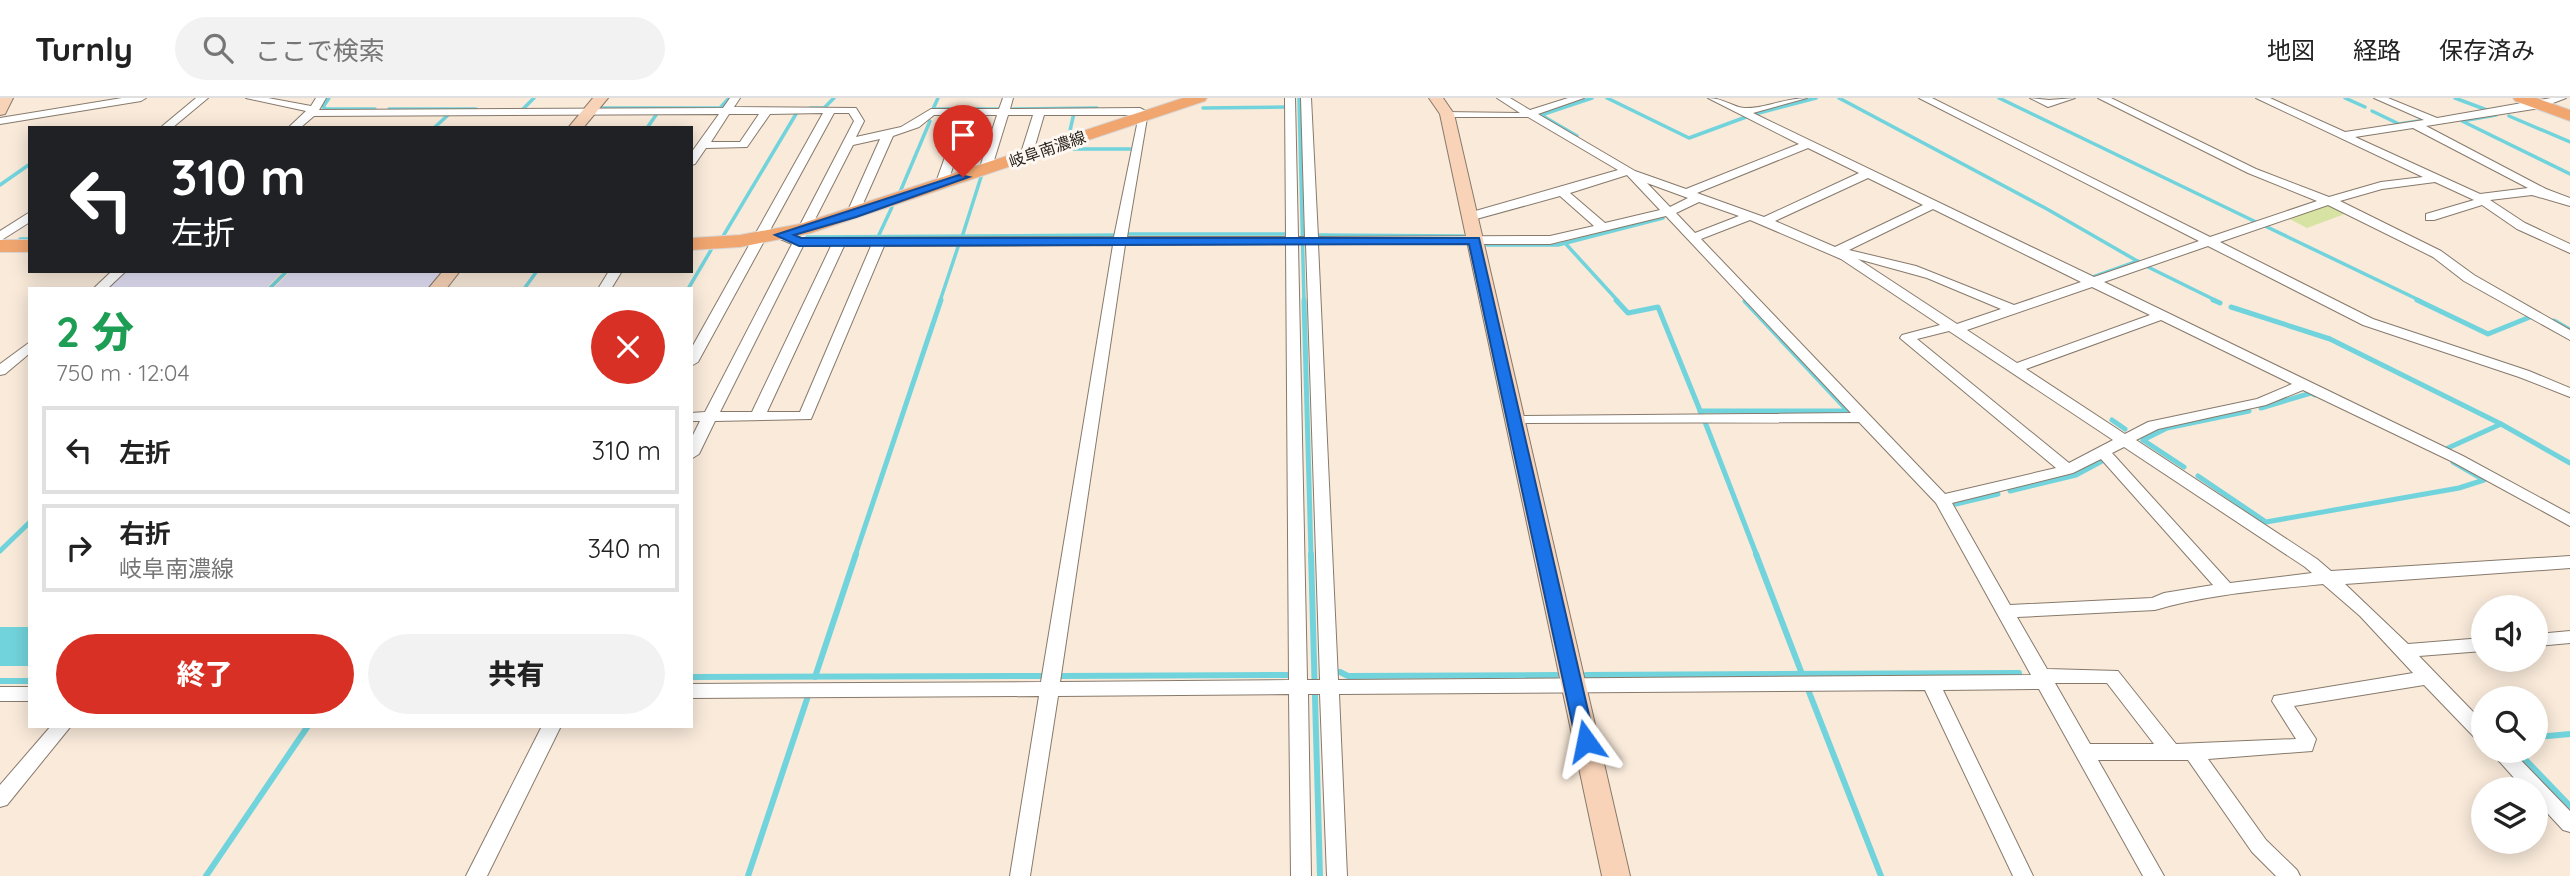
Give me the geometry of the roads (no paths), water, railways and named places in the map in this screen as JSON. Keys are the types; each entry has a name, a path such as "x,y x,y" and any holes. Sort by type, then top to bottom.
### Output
{"main road":[{"name":"岐阜南濃線","path":"693,244 782,235 802,236 852,215 1026,156 1143,110 1199,98"},
{"path":"2521,98 2570,116"},
{"path":"0,246 28,246"}],"street":[{"path":"0,111 6,98"},
{"path":"0,121 141,98"},
{"path":"168,126 203,98"},
{"path":"251,98 311,111 852,110 859,121 693,450"},
{"path":"295,126 321,98"},
{"path":"379,112 395,98"},
{"path":"577,126 601,98"},
{"path":"693,159 735,98"},
{"path":"693,358 832,110 843,98"},
{"path":"985,170 1008,98"},
{"path":"1290,98 1301,240 1314,688 1337,876"},
{"path":"1301,876 1314,688 1301,240 1306,98"},
{"path":"1436,98 1447,114 1616,876"},
{"path":"1502,98 1630,172 1765,221 1836,251 2126,440 2331,578 2471,721"},
{"path":"1447,114 1529,114 1579,98"},
{"path":"1713,98 2458,459 2570,521"},
{"path":"1744,112 1777,101 1802,98"},
{"path":"1924,98 2368,322 2570,393"},
{"path":"2035,98 2048,104 2070,98"},
{"path":"2103,98 2252,171 2331,200 2437,254 2469,278 2570,336"},
{"path":"2261,98 2482,199 2521,226 2570,249"},
{"path":"2379,98 2438,122"},
{"path":"2345,135 2540,105 2561,98"},
{"path":"848,142 888,135 925,121 931,112 1143,110 1020,876"},
{"path":"703,145 743,145 766,111"},
{"path":"1026,156 1039,111"},
{"path":"941,185 966,112"},
{"path":"2416,125 2543,192 2570,202"},
{"path":"852,215 888,135"},
{"path":"802,236 839,242 1550,240 1668,212 1693,195 1808,144"},
{"path":"1469,217 1630,172"},
{"path":"1630,172 1942,500 2154,876"},
{"path":"1765,221 1869,173"},
{"path":"2068,470 1907,338 2012,309 2331,200 2381,187 2438,178"},
{"path":"2430,217 2482,199 2532,191 2543,192"},
{"path":"1562,192 1602,227"},
{"path":"1836,251 1934,204"},
{"path":"1693,238 1750,216"},
{"path":"0,237 28,217"},
{"path":"757,416 839,242"},
{"path":"693,417 806,416 879,242"},
{"path":"1836,251 1884,259 1930,272 2012,309"},
{"path":"101,287 118,273"},
{"path":"439,287 450,273"},
{"path":"2016,368 2162,315"},
{"path":"0,371 28,348"},
{"path":"1942,500 2068,470 2153,425 2261,401 2305,384"},
{"path":"1515,420 1863,417"},
{"path":"2103,452 2226,589"},
{"path":"2005,611 2155,604 2164,599 2226,589 2331,578 2570,562"},
{"path":"2548,639 2570,637"},
{"path":"2403,651 2471,645"},
{"path":"693,691 1931,683 2112,676 2171,752"},
{"path":"2084,752 2193,752 2305,746 2306,739 2281,701 2429,677"},
{"path":"1931,683 2023,876"},
{"path":"0,694 28,694"},
{"path":"0,799 60,728"},
{"path":"476,876 551,728"},
{"path":"2193,752 2259,846 2290,876"},
{"path":"2512,763 2570,824"}],"water":[{"path":"0,627 28,627 28,666 0,666"}],"waterway":[{"path":"329,98 323,107 326,109 375,109"},
{"path":"523,109 534,98"},
{"path":"601,108 720,108 729,98"},
{"path":"810,108 824,108 834,98"},
{"path":"938,98 933,109 1000,109"},
{"path":"1299,98 1304,301"},
{"path":"1577,136 1541,115 1592,98"},
{"path":"1607,98 1689,138 1746,117"},
{"path":"1755,114 1816,98"},
{"path":"1839,98 2047,209 2138,261"},
{"path":"1999,98 2256,222"},
{"path":"2345,98 2365,107"},
{"path":"2455,98 2487,110 2483,111"},
{"path":"1203,108 1286,107"},
{"path":"1013,109 1097,108"},
{"path":"389,109 476,109"},
{"path":"2372,111 2399,124 2426,120"},
{"path":"1069,135 1074,113"},
{"path":"722,238 796,114"},
{"path":"436,126 448,115"},
{"path":"648,126 656,115"},
{"path":"2496,115 2462,121 2570,174"},
{"path":"2509,116 2570,142"},
{"path":"900,192 930,121"},
{"path":"1066,149 1130,149"},
{"path":"0,185 28,165"},
{"path":"962,236 981,177"},
{"path":"878,237 892,207"},
{"path":"1565,243 1663,218"},
{"path":"2265,226 2421,301"},
{"path":"1128,234 1287,234"},
{"path":"962,236 1118,235"},
{"path":"1319,235 1463,236"},
{"path":"878,237 962,236"},
{"path":"807,237 878,237"},
{"path":"20,239 28,239"},
{"path":"1487,245 1565,243"},
{"path":"1565,243 1618,301"},
{"path":"940,301 959,244"},
{"path":"689,287 711,250"},
{"path":"2093,277 2138,261"},
{"path":"2148,267 2217,301"},
{"path":"271,287 285,273"},
{"path":"525,287 536,273"},
{"path":"855,556 941,300"},
{"path":"1304,300 1311,556"},
{"path":"1616,300 1628,313 1658,307 1700,411"},
{"path":"2213,300 2220,303"},
{"path":"2417,300 2488,334 2530,317"},
{"path":"1700,411 1848,411 1745,301"},
{"path":"2231,307 2330,339 2501,424"},
{"path":"2554,321 2570,330"},
{"path":"2261,408 2311,393 2315,395"},
{"path":"2184,467 2143,440 2167,428 2249,411"},
{"path":"2112,420 2125,429"},
{"path":"1705,422 1757,556"},
{"path":"2448,448 2501,424"},
{"path":"2501,424 2570,463"},
{"path":"2010,491 2076,475 2104,460"},
{"path":"2198,476 2266,522 2459,488 2484,480 2453,462"},
{"path":"1956,504 1998,494"},
{"path":"0,551 28,524"},
{"path":"815,677 856,554"},
{"path":"1311,554 1320,876"},
{"path":"1756,554 1802,674"},
{"path":"1340,672 1348,676 1556,675"},
{"path":"1586,675 2019,673"},
{"path":"1060,676 1291,675"},
{"path":"815,677 1042,676"},
{"path":"693,677 815,677"},
{"path":"0,681 28,681"},
{"path":"1809,692 1881,876"},
{"path":"748,876 808,696"},
{"path":"206,876 307,728"},
{"path":"2548,736 2570,734"},
{"path":"2529,763 2570,806"}]}
